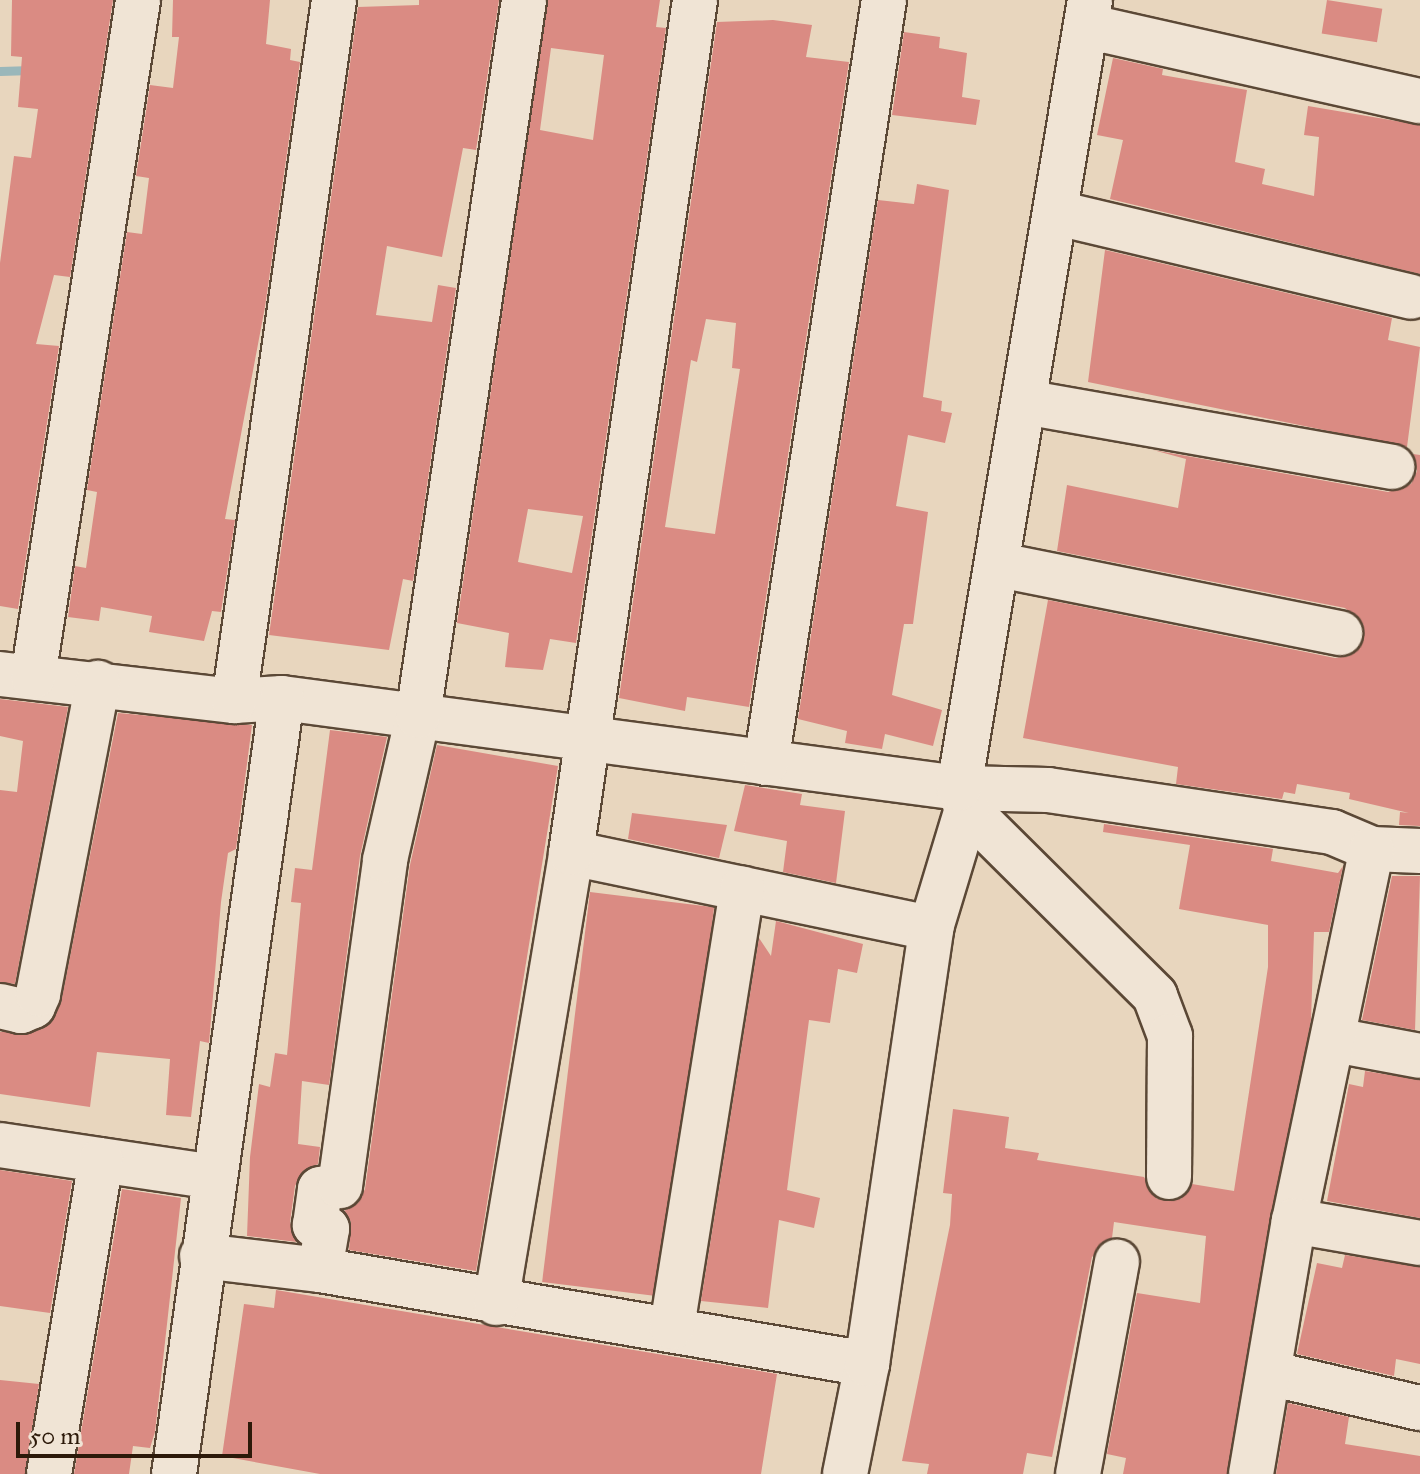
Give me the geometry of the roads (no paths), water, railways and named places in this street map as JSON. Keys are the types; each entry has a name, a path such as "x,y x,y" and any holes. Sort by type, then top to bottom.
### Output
{"street":[{"path":"138,0 16,676 234,701 282,698 766,763 963,799 1048,790 1332,832 1372,849 1420,851"},
{"path":"234,701 334,0"},
{"path":"320,1270 327,1229 315,1225 320,1189 340,1186 385,860 418,716 524,0"},
{"path":"496,1303 571,853 695,0"},
{"path":"766,763 884,0"},
{"path":"845,1474 867,1364 931,928 963,799 1088,13 1420,101"},
{"path":"1057,213 1411,297"},
{"path":"1024,402 1392,467"},
{"path":"999,565 1340,633"},
{"path":"0,1006 21,1011 33,1006 38,994 98,683"},
{"path":"174,1474 282,698"},
{"path":"963,799 1155,996 1170,1036 1169,1177"},
{"path":"1251,1474 1294,1221 1372,849"},
{"path":"571,853 931,928"},
{"path":"672,1327 742,889"},
{"path":"1334,1040 1420,1056"},
{"path":"0,1145 213,1177"},
{"path":"49,1474 101,1160"},
{"path":"1294,1221 1420,1243"},
{"path":"202,1256 320,1270 496,1303 672,1327 867,1364"},
{"path":"1078,1474 1117,1262"},
{"path":"1269,1373 1420,1408"}],"waterway":[{"path":"0,71 32,70"}]}
